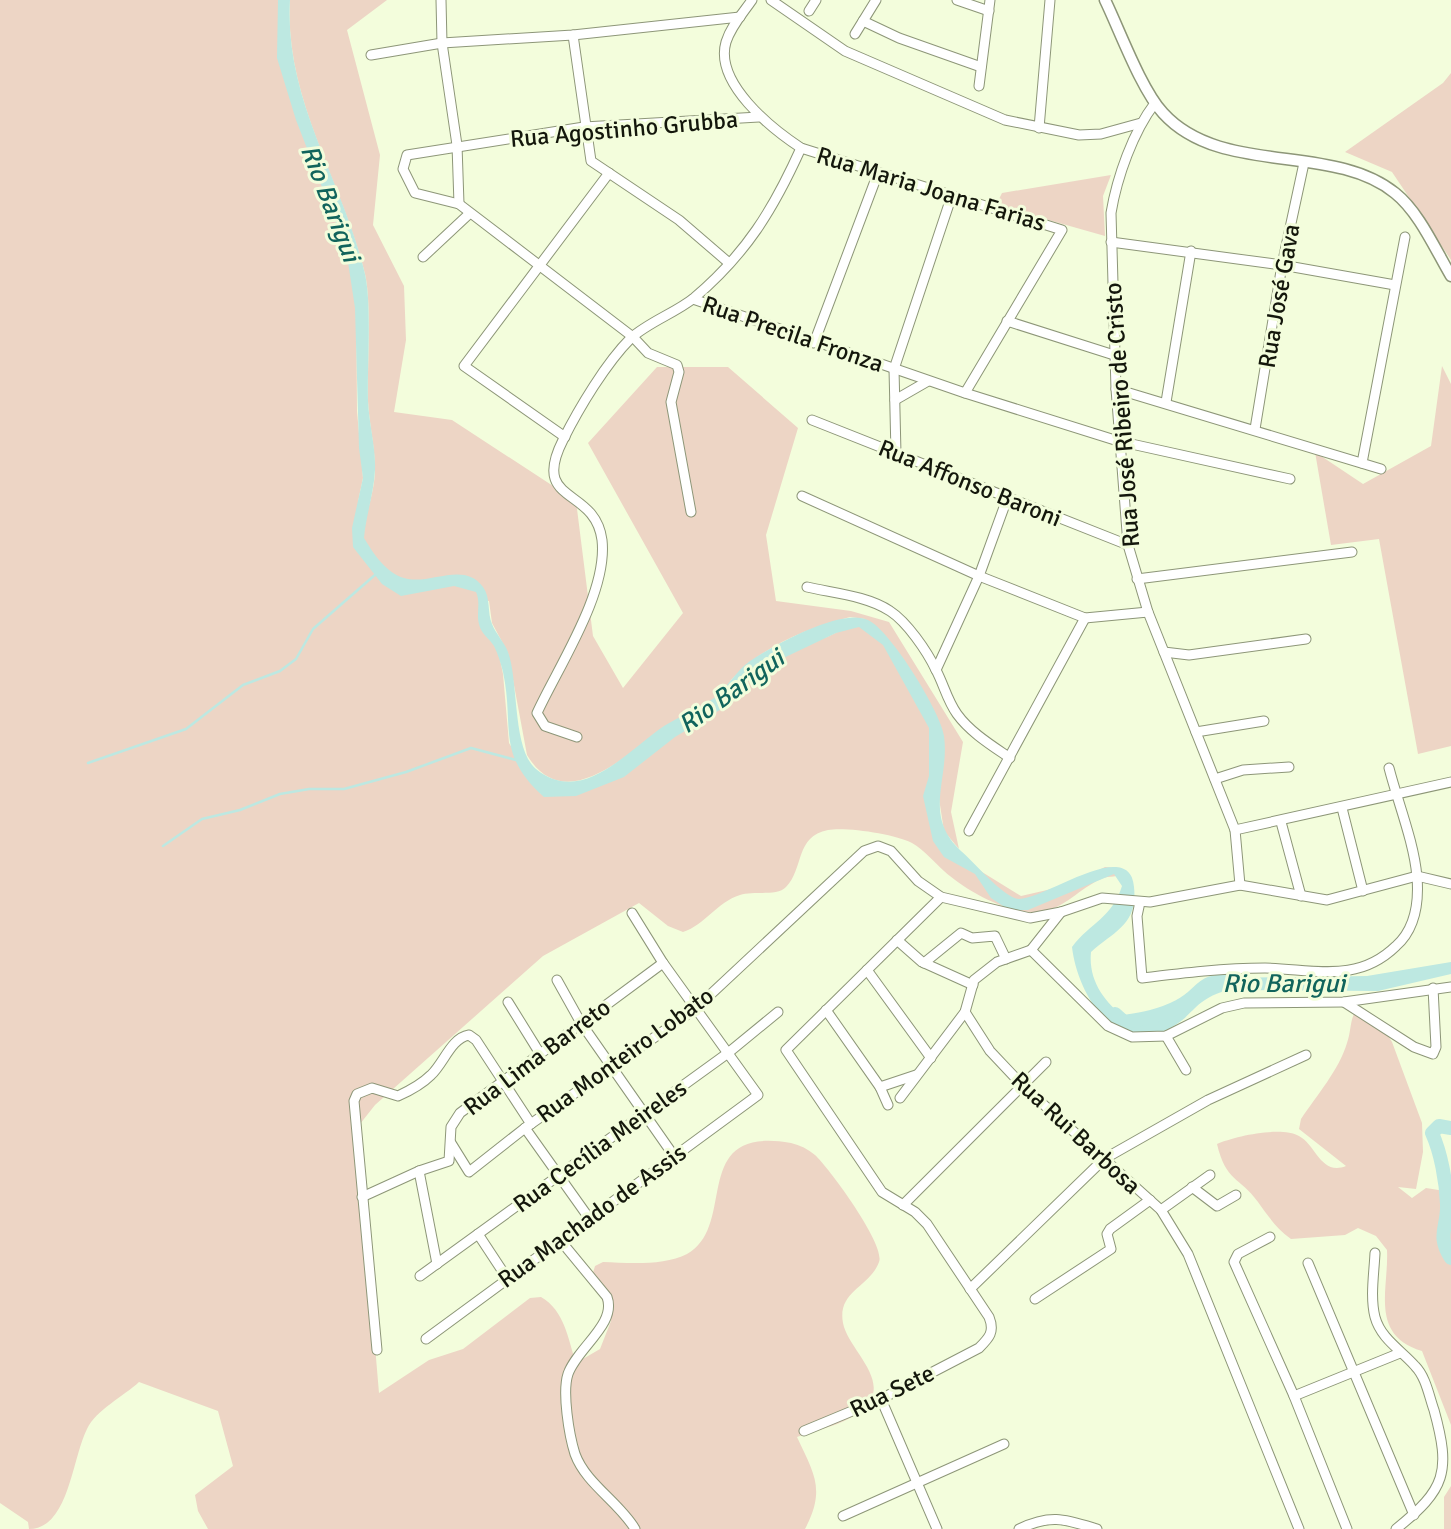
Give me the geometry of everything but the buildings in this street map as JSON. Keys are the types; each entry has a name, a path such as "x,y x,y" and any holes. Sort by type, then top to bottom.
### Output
{"main road":[{"path":"1105,0 1155,103 1187,134 1226,148 1351,171 1383,184 1397,194 1451,276"}],"street":[{"path":"441,0 442,43 457,145 459,204 633,337 648,353 677,365 678,372 671,402 691,512"},
{"path":"752,0 726,44 725,57 730,72 759,117"},
{"path":"771,0 845,51 1005,120 1079,135 1101,134 1141,123"},
{"path":"809,11 816,0"},
{"path":"855,34 876,0"},
{"path":"957,0 989,11"},
{"path":"979,86 990,0"},
{"path":"1039,128 1050,0"},
{"path":"371,55 442,43 573,36 740,17"},
{"path":"863,21 899,38 981,67"},
{"path":"573,36 588,156 596,166 680,220 729,263"},
{"name":"Rua José Ribeiro de Cristo","path":"1155,103 1141,123 1114,191 1111,213 1118,441 1128,545 1147,611 1235,830 1240,885"},
{"name":"Rua Agostinho Grubba","path":"459,204 415,193 403,169 407,155 584,127 759,117"},
{"name":"Rua Maria Joana Farias","path":"759,117 801,148 951,198 1062,230 1007,321"},
{"path":"577,737 545,726 537,713 568,657 586,615 596,583 603,542 598,524 586,507 561,489 554,478 552,463 613,359 633,337 693,299 729,263 768,217 801,148"},
{"name":"Rua José Gava","path":"1255,429 1282,265 1304,163"},
{"path":"565,437 464,366 609,173"},
{"path":"814,342 878,173"},
{"path":"896,454 894,369 951,198"},
{"path":"423,257 469,214"},
{"path":"1362,463 1405,237"},
{"path":"1111,242 1191,251 1395,285"},
{"path":"1166,402 1191,251"},
{"name":"Rua Precila Fronza","path":"693,299 928,381 1118,441 1290,479"},
{"path":"965,393 1007,321 1114,355"},
{"path":"895,400 928,381"},
{"path":"1116,389 1381,469"},
{"name":"Rua Affonso Baroni","path":"812,420 1128,545"},
{"path":"802,496 979,576 1085,618 1147,611"},
{"path":"936,670 979,576 1007,499"},
{"path":"1137,579 1352,552"},
{"path":"807,587 871,602 890,611 904,624 936,670 944,692 958,715 984,741 1010,758"},
{"path":"969,831 1085,618"},
{"path":"1164,652 1189,655 1306,639"},
{"path":"1171,671 1189,655"},
{"path":"1196,733 1264,721"},
{"path":"1215,779 1243,770 1289,767"},
{"path":"1138,901 1142,978 1264,968 1335,972 1366,968 1383,959 1404,939 1412,925 1417,876 1389,768"},
{"path":"1235,830 1281,822 1451,782"},
{"path":"1342,808 1363,891"},
{"path":"1281,822 1301,895"},
{"name":"Rua Monteiro Lobato","path":"451,1143 469,1172 528,1126 695,1009 864,851 878,846 891,851 918,881 941,897"},
{"path":"1306,1055 1208,1100 1104,1159 970,1289 927,1224 882,1192 786,1050 941,897 1030,918 1061,912 1102,898 1138,901 1240,885 1327,900 1417,876 1451,884"},
{"path":"900,1098 965,1012 973,985 985,970 1031,950 1061,912"},
{"path":"632,913 663,963 728,1053"},
{"path":"924,963 961,933 972,938 995,936 1006,959"},
{"path":"897,940 924,963 973,985"},
{"path":"1031,950 1108,1026 1132,1037 1166,1036 1222,1007 1244,1003 1344,1002 1451,987"},
{"name":"Rua Lima Barreto","path":"362,1198 419,1171 449,1161 454,1119 500,1081 663,963"},
{"path":"867,970 930,1058"},
{"path":"557,981 580,1023 674,1156"},
{"path":"1344,1002 1414,1047 1433,1054 1436,1048 1433,988"},
{"path":"508,1002 539,1052"},
{"path":"826,1010 880,1087 888,1105"},
{"name":"Rua Cecília Meireles","path":"419,1276 728,1053 778,1012"},
{"name":"Rua Rui Barbosa","path":"965,1012 989,1051 1024,1087 1161,1210 1188,1254 1299,1529"},
{"path":"377,1350 354,1101 362,1090 372,1088 398,1096 430,1077 458,1039 469,1035 476,1040 558,1175 589,1218"},
{"path":"1166,1036 1186,1070"},
{"name":"Rua Machado de Assis","path":"426,1339 758,1095 728,1053"},
{"path":"903,1205 1024,1087 1046,1062"},
{"path":"880,1087 918,1074"},
{"path":"419,1171 437,1264"},
{"path":"1161,1210 1210,1175"},
{"path":"1192,1187 1217,1206 1236,1195"},
{"path":"1035,1299 1111,1249 1107,1234 1110,1229 1150,1200"},
{"path":"478,1234 507,1278"},
{"path":"1270,1237 1238,1254 1234,1262 1294,1396 1347,1529"},
{"path":"560,1240 610,1304 609,1316 578,1353 568,1375 565,1391 575,1454 586,1473 635,1529"},
{"path":"1375,1253 1375,1318 1384,1335 1422,1376 1445,1442 1446,1456 1439,1486 1414,1515 1396,1529"},
{"path":"1308,1263 1414,1515"},
{"name":"Rua Sete","path":"804,1431 881,1399 979,1348 990,1337 992,1326 970,1289"},
{"path":"1294,1396 1400,1353"},
{"path":"881,1399 937,1529"},
{"path":"843,1516 1004,1444"},
{"path":"1020,1529 1040,1519 1063,1519 1097,1529"}],"shaded area":[{"path":"0,0 280,0 284,59 340,219 356,278 357,411 363,478 358,502 364,532 375,469 368,401 367,287 355,239 305,105 291,36 290,0 387,0 347,30 380,155 373,225 404,286 406,340 394,412 452,420 576,501 593,636 623,688 683,613 588,443 657,367 728,367 798,428 766,535 776,601 851,611 889,622 963,742 951,812 959,849 944,831 938,792 941,772 930,826 982,872 1021,896 1069,885 1105,867 1121,868 1126,873 1101,879 1065,903 1049,910 1029,912 1003,906 976,894 953,879 912,843 904,840 858,830 828,830 817,833 805,846 792,880 782,890 732,898 683,932 668,926 639,903 543,956 375,1105 360,1124 359,1158 379,1393 429,1360 463,1349 530,1298 541,1297 561,1318 576,1363 600,1349 611,1321 592,1276 595,1266 603,1262 657,1262 687,1254 702,1240 711,1222 726,1163 738,1149 759,1141 791,1143 815,1155 866,1224 879,1253 879,1262 869,1278 849,1296 842,1312 846,1332 873,1380 871,1399 857,1414 848,1419 797,1437 813,1472 816,1492 815,1503 805,1529 208,1529 198,1511 195,1495 233,1466 218,1411 139,1382 103,1409 91,1422 61,1505 53,1517 42,1526 29,1529 28,1522 0,1503","holes":["480,601 489,601 492,623 508,653 527,755 544,774 564,782 585,779 607,769 687,714 590,784 541,794 509,743 498,649","850,617 865,619 827,637 769,656 728,684 767,650 816,627"]},
{"path":"1451,73 1451,260 1392,172 1345,152 1443,83"},
{"path":"1111,175 1103,196 1105,236 996,205 1002,193"},
{"path":"1442,366 1451,384 1451,746 1418,754 1379,539 1331,545 1315,452 1363,484 1431,446"},
{"path":"1359,1007 1382,1026 1392,1042 1422,1123 1423,1152 1416,1189 1398,1187 1412,1198 1426,1188 1451,1192 1451,1425 1422,1351 1405,1344 1394,1334 1388,1322 1385,1309 1387,1250 1376,1236 1358,1228 1345,1235 1291,1239 1229,1172 1217,1144 1258,1133 1291,1133 1305,1140 1330,1167 1346,1166 1299,1129 1301,1119 1339,1063"},
{"path":"1451,1486 1451,1529 1444,1529 1444,1497"}],"water":[{"path":"278,0 290,0 291,37 305,106 355,239 365,274 369,319 368,401 375,470 364,538 391,572 404,578 414,580 466,575 483,587 492,624 508,652 523,746 536,769 553,779 570,782 604,771 664,726 714,698 745,665 774,646 825,623 856,617 868,620 889,639 934,709 944,736 940,796 943,824 949,837 990,879 1006,893 1019,899 1103,868 1118,867 1129,873 1134,887 1132,910 1123,926 1091,952 1091,963 1092,973 1100,991 1129,1021 1152,1020 1181,1010 1205,985 1228,978 1367,976 1451,962 1451,974 1378,991 1229,990 1207,998 1166,1030 1147,1035 1129,1033 1114,1026 1090,999 1081,982 1072,947 1113,906 1122,886 1114,874 1028,910 1009,910 991,898 975,874 944,857 933,841 923,796 929,776 929,728 883,645 859,627 836,633 773,663 740,687 723,708 675,737 624,777 576,796 544,797 519,767 513,753 503,672 494,646 480,627 476,592 454,586 401,596 382,584 353,547 352,528 363,478 359,448 355,308 346,249 296,120 277,58"}],"waterway":[{"path":"88,763 186,729 243,685 280,671 296,659 313,629 376,574"},
{"path":"163,846 202,819 240,810 280,794 309,789 344,789 406,772 471,748 516,760"},
{"name":"Rio Barigui","path":"1115,1014 1124,1022 1152,1017 1187,1002 1208,984 1237,982"},
{"path":"1451,1128 1439,1126 1432,1133 1444,1177 1447,1212 1443,1237 1451,1258"}]}
